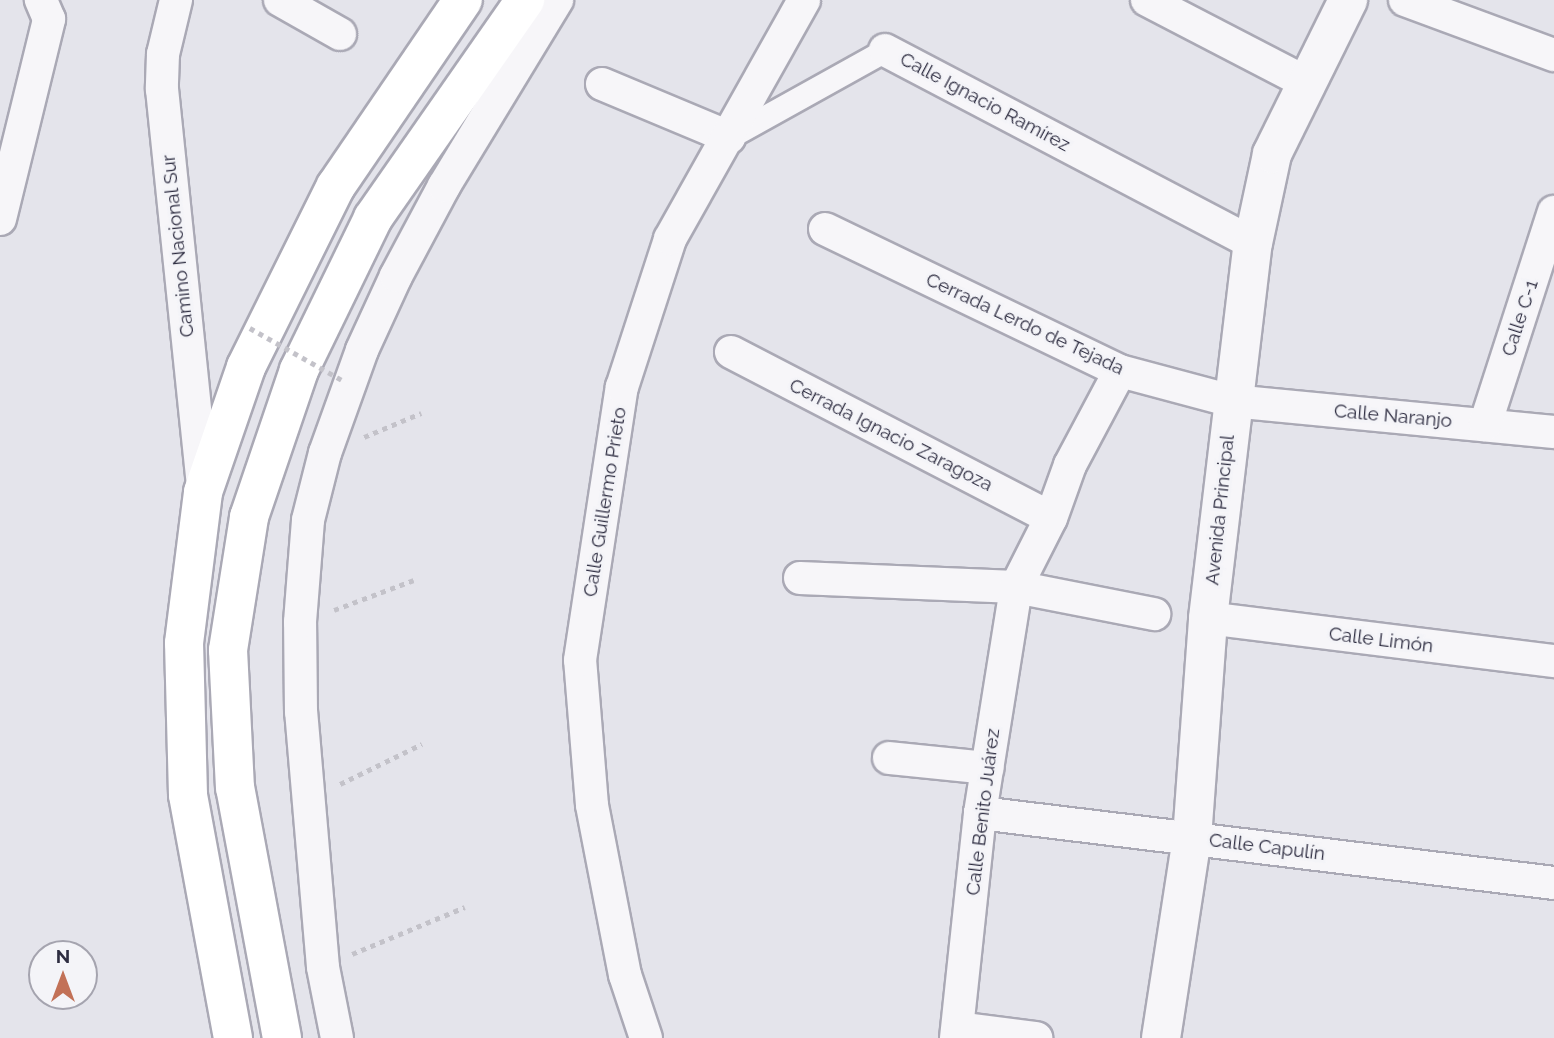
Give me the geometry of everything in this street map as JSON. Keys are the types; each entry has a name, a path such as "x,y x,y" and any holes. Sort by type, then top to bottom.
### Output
{"highway":[{"path":"233,1038 188,795 184,643 203,492 246,367 336,186 463,0"},
{"path":"282,1038 235,788 228,650 249,517 299,370 373,218 524,0"}],"street":[{"path":"0,219 49,19 41,0"},
{"name":"Camino Nacional Sur","path":"176,0 163,54 162,89 203,492"},
{"path":"280,0 340,34"},
{"path":"337,1038 323,967 301,712 300,622 308,520 325,453 362,350 396,276 444,186 557,0"},
{"name":"Calle Guillermo Prieto","path":"646,1038 625,975 592,805 580,660 622,387 670,239 804,0"},
{"path":"1147,0 1307,83"},
{"name":"Avenida Principal","path":"1161,1038 1192,838 1208,618 1253,243 1272,154 1349,0"},
{"path":"1405,0 1554,55"},
{"name":"Calle Ignacio Ramírez","path":"729,137 885,50 1253,243"},
{"path":"602,84 729,137"},
{"name":"Calle C-1","path":"1485,425 1554,212"},
{"name":"Cerrada Lerdo de Tejada","path":"825,229 1120,371 1232,401"},
{"name":"Cerrada Ignacio Zaragoza","path":"731,352 1051,518"},
{"name":"Calle Benito Juárez","path":"957,1033 980,813 1016,587 1051,518 1070,465 1120,371"},
{"name":"Calle Naranjo","path":"1232,401 1554,432"},
{"path":"800,578 1016,587 1154,614"},
{"name":"Calle Limón","path":"1208,618 1554,661"},
{"path":"889,758 987,768"},
{"name":"Calle Capulín","path":"980,813 1554,883"},
{"path":"957,1033 1036,1038"}],"path":[{"path":"250,328 342,380"},
{"path":"325,453 421,413"},
{"path":"300,622 414,580"},
{"path":"310,799 422,744"},
{"path":"323,967 465,906"}]}
